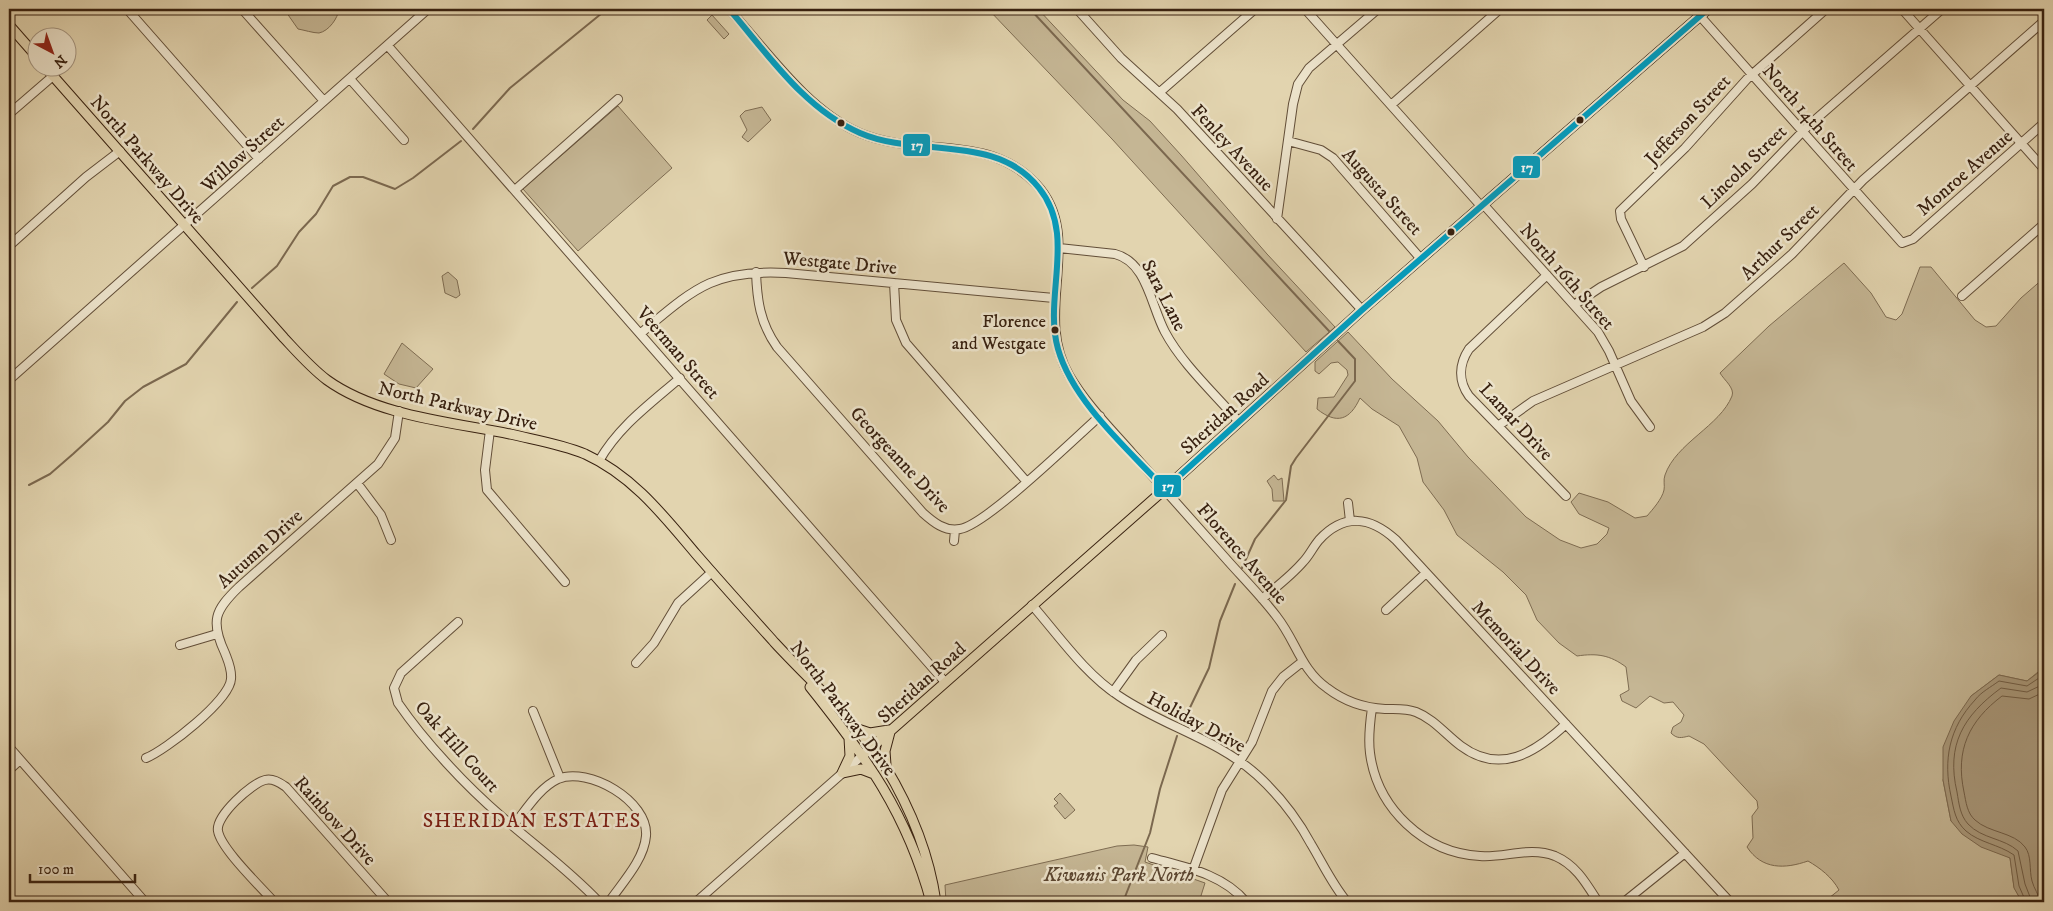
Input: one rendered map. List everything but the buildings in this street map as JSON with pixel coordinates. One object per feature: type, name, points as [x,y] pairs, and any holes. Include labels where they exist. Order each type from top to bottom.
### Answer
[{"type":"main road","name":"Sheridan Road","points":[[863,754],[1164,489],[1697,12],[1708,9]]},
{"type":"main road","points":[[9,26],[28,47]]},
{"type":"main road","name":"North Parkway Drive","points":[[55,78],[316,371],[350,394],[399,411],[563,446],[599,461],[623,476],[644,494],[776,644],[856,729],[887,770],[903,797],[923,844],[931,869],[936,902]]},
{"type":"main road","name":"North Parkway Drive","points":[[776,644],[863,754],[877,776],[910,837],[931,902]]},
{"type":"main road","points":[[856,729],[870,733],[892,729]]},
{"type":"main road","points":[[887,770],[884,751],[892,729]]},
{"type":"main road","points":[[842,773],[850,756],[851,743],[849,736]]},
{"type":"main road","points":[[842,773],[861,768],[877,776]]},
{"type":"street","points":[[127,9],[259,159]]},
{"type":"street","points":[[242,9],[324,101]]},
{"type":"street","name":"Willow Street","points":[[9,380],[428,9]]},
{"type":"street","name":"Florence Avenue","points":[[729,9],[808,97],[825,112],[845,125],[870,137],[899,144],[989,154],[1022,170],[1039,187],[1047,199],[1057,225],[1059,248],[1054,298],[1055,331],[1063,363],[1075,385],[1100,416],[1262,599],[1285,627],[1302,662],[1311,674],[1327,689],[1344,699],[1372,708],[1417,712],[1433,722],[1463,748],[1475,754],[1493,758],[1518,757],[1535,750],[1566,724]]},
{"type":"street","name":"Fenley Avenue","points":[[1077,9],[1121,58],[1160,92],[1362,310]]},
{"type":"street","points":[[1160,92],[1255,9]]},
{"type":"street","name":"North 16th Street","points":[[1305,9],[1604,340],[1631,402],[1650,427]]},
{"type":"street","points":[[1277,219],[1298,84],[1309,68],[1378,9]]},
{"type":"street","points":[[1391,105],[1500,9]]},
{"type":"street","name":"Jefferson Street","points":[[1644,267],[1619,214],[1622,208],[1685,148],[1751,74],[1826,9]]},
{"type":"street","points":[[1902,9],[2044,169]]},
{"type":"street","name":"Lincoln Street","points":[[1574,305],[1600,287],[1644,267],[1683,246],[1752,184],[1802,132],[1942,9]]},
{"type":"street","name":"North 14th Street","points":[[1697,12],[1853,190],[1898,240],[1904,244]]},
{"type":"street","name":"Arthur Street","points":[[1498,426],[1533,401],[1704,327],[1720,317],[1808,239],[1853,190],[2044,21]]},
{"type":"street","name":"Veerman Street","points":[[388,46],[945,682]]},
{"type":"street","points":[[9,114],[51,78]]},
{"type":"street","points":[[350,79],[404,140]]},
{"type":"street","points":[[515,190],[618,98]]},
{"type":"street","name":"Monroe Avenue","points":[[1904,244],[2044,123]]},
{"type":"street","name":"Augusta Street","points":[[1288,141],[1317,148],[1333,158],[1421,259]]},
{"type":"street","points":[[9,246],[86,177],[120,151]]},
{"type":"street","points":[[1962,296],[2044,224]]},
{"type":"street","name":"Sara Lane","points":[[1059,248],[1115,254],[1134,264],[1141,275],[1170,341],[1239,422]]},
{"type":"street","name":"Westgate Drive","points":[[641,333],[697,288],[727,276],[756,272],[1054,298]]},
{"type":"street","name":"Georgeanne Drive","points":[[756,272],[761,318],[777,346],[923,513],[936,523],[955,530],[963,529],[977,522],[1100,416]]},
{"type":"street","name":"Lamar Drive","points":[[1547,276],[1474,344],[1464,359],[1461,376],[1464,389],[1566,496]]},
{"type":"street","points":[[894,283],[895,314],[899,330],[906,343],[1026,481]]},
{"type":"street","points":[[599,461],[614,436],[680,378]]},
{"type":"street","name":"Autumn Drive","points":[[146,758],[163,750],[220,700],[229,689],[231,672],[217,634],[218,612],[226,599],[378,464],[390,449],[395,438],[399,411]]},
{"type":"street","points":[[490,430],[485,470],[487,490],[565,582]]},
{"type":"street","points":[[357,483],[381,515],[391,540]]},
{"type":"street","points":[[1262,599],[1302,564],[1327,533],[1350,521],[1348,503]]},
{"type":"street","name":"Memorial Drive","points":[[1350,521],[1370,522],[1382,528],[1426,573],[1730,902]]},
{"type":"street","points":[[954,541],[955,530]]},
{"type":"street","points":[[636,663],[654,643],[678,603],[712,572]]},
{"type":"street","points":[[1386,610],[1426,573]]},
{"type":"street","name":"Holiday Drive","points":[[1032,605],[1093,675],[1113,692],[1138,708],[1210,743],[1240,761],[1266,783],[1285,804],[1302,828],[1333,885],[1347,902]]},
{"type":"street","name":"Oak Hill Court","points":[[458,622],[401,673],[394,684],[395,697],[407,715],[464,780],[513,826],[565,868],[599,902]]},
{"type":"street","points":[[180,645],[217,634]]},
{"type":"street","points":[[1113,692],[1136,660],[1162,635]]},
{"type":"street","points":[[1193,870],[1222,790],[1252,742],[1272,691],[1283,677],[1302,662]]},
{"type":"street","points":[[1372,708],[1369,749],[1374,774],[1389,805],[1412,830],[1436,846],[1470,856],[1502,856],[1532,852],[1553,856],[1576,870],[1598,902]]},
{"type":"street","points":[[533,711],[560,778]]},
{"type":"street","points":[[9,747],[145,902]]},
{"type":"street","name":"Sheridan Road","points":[[696,902],[863,754]]},
{"type":"street","points":[[9,770],[20,760]]},
{"type":"street","points":[[513,826],[540,792],[560,778],[583,776],[600,782],[634,807],[644,822],[646,836],[643,850],[609,902]]},
{"type":"street","name":"Rainbow Drive","points":[[274,902],[222,842],[217,828],[224,812],[255,786],[266,780],[280,783],[290,791],[388,902]]},
{"type":"street","points":[[1624,902],[1685,853]]},
{"type":"street","points":[[1152,858],[1193,870],[1229,885],[1246,902]]},
{"type":"green space","points":[[284,9],[339,9],[332,24],[326,30],[319,33],[298,29]]},
{"type":"green space","points":[[988,9],[1038,9],[1123,100],[1150,121],[1267,254],[1335,327],[1306,352],[1112,139]]},
{"type":"green space","points":[[712,15],[729,34],[724,39],[707,20]]},
{"type":"green space","points":[[618,106],[672,168],[578,251],[523,189]]},
{"type":"green space","points":[[762,107],[771,120],[748,142],[742,137],[747,130],[740,116],[745,111]]},
{"type":"green space","points":[[1844,263],[1871,293],[1886,317],[1896,320],[1902,314],[1920,267],[1931,267],[1975,320],[1986,327],[1996,326],[2021,298],[2044,278],[2044,674],[2038,672],[2027,681],[1999,675],[1971,696],[1943,780],[1951,821],[2010,858],[2014,887],[2022,902],[1824,902],[1839,890],[1829,877],[1808,861],[1799,864],[1774,866],[1760,860],[1747,847],[1753,838],[1752,816],[1758,808],[1757,801],[1704,744],[1689,736],[1679,738],[1671,733],[1673,727],[1681,722],[1684,715],[1673,702],[1664,703],[1650,696],[1636,708],[1622,701],[1620,695],[1629,690],[1626,667],[1603,656],[1577,656],[1559,643],[1537,620],[1526,595],[1503,572],[1457,535],[1444,510],[1423,482],[1417,458],[1399,426],[1372,409],[1360,398],[1352,411],[1342,418],[1331,417],[1317,409],[1318,398],[1334,397],[1348,375],[1347,370],[1338,362],[1331,363],[1319,374],[1315,371],[1315,362],[1348,332],[1392,379],[1438,421],[1468,457],[1526,517],[1560,540],[1581,548],[1597,544],[1607,534],[1609,528],[1579,514],[1571,502],[1579,493],[1608,502],[1635,518],[1647,516],[1663,493],[1664,477],[1678,453],[1718,417],[1732,396],[1731,387],[1720,373],[1769,326]]},
{"type":"green space","points":[[448,272],[457,280],[460,295],[456,298],[445,293],[442,276]]},
{"type":"green space","points":[[402,343],[433,369],[416,388],[399,384],[384,374]]},
{"type":"green space","points":[[1274,475],[1278,480],[1282,478],[1284,501],[1273,501],[1272,489],[1267,481]]},
{"type":"green space","points":[[1060,793],[1075,810],[1065,819],[1054,806],[1058,803],[1054,799]]},
{"type":"green space","name":"Kiwanis Park North","points":[[1134,845],[1148,847],[1145,862],[1205,883],[1199,902],[963,902],[962,897],[946,902],[945,885],[1117,846]]},
{"type":"water","points":[[2039,672],[2044,674],[2044,902],[2022,902],[2014,888],[2010,858],[1981,847],[1962,834],[1951,821],[1943,780],[1943,747],[1954,721],[1971,696],[1999,675],[2027,681]]},
{"type":"waterway","points":[[473,129],[510,88],[607,9]]},
{"type":"waterway","points":[[1030,9],[1329,331]]},
{"type":"waterway","points":[[252,288],[277,266],[299,232],[316,214],[333,186],[350,177],[363,177],[395,189],[413,178],[461,141]]},
{"type":"waterway","points":[[29,485],[50,474],[108,422],[125,401],[143,387],[186,364],[237,302]]},
{"type":"waterway","points":[[1242,568],[1255,539],[1286,500],[1291,466],[1355,381],[1355,359],[1338,341]]},
{"type":"waterway","points":[[1184,720],[1209,668],[1220,621],[1235,584]]},
{"type":"waterway","points":[[1123,902],[1150,833],[1160,789],[1177,736]]},
{"type":"transit line","name":"17","points":[[729,9],[772,61],[804,95],[840,123],[860,133],[882,140],[955,149],[1001,160],[1021,171],[1039,188],[1050,206],[1056,226],[1058,246],[1054,329],[1065,369],[1089,406],[1119,442],[1165,489],[1362,310],[1708,9]]},
{"type":"place","name":"Florence and Westgate","points":[[1055,330]]},
{"type":"district","name":"SHERIDAN ESTATES","points":[[532,820]]}]
